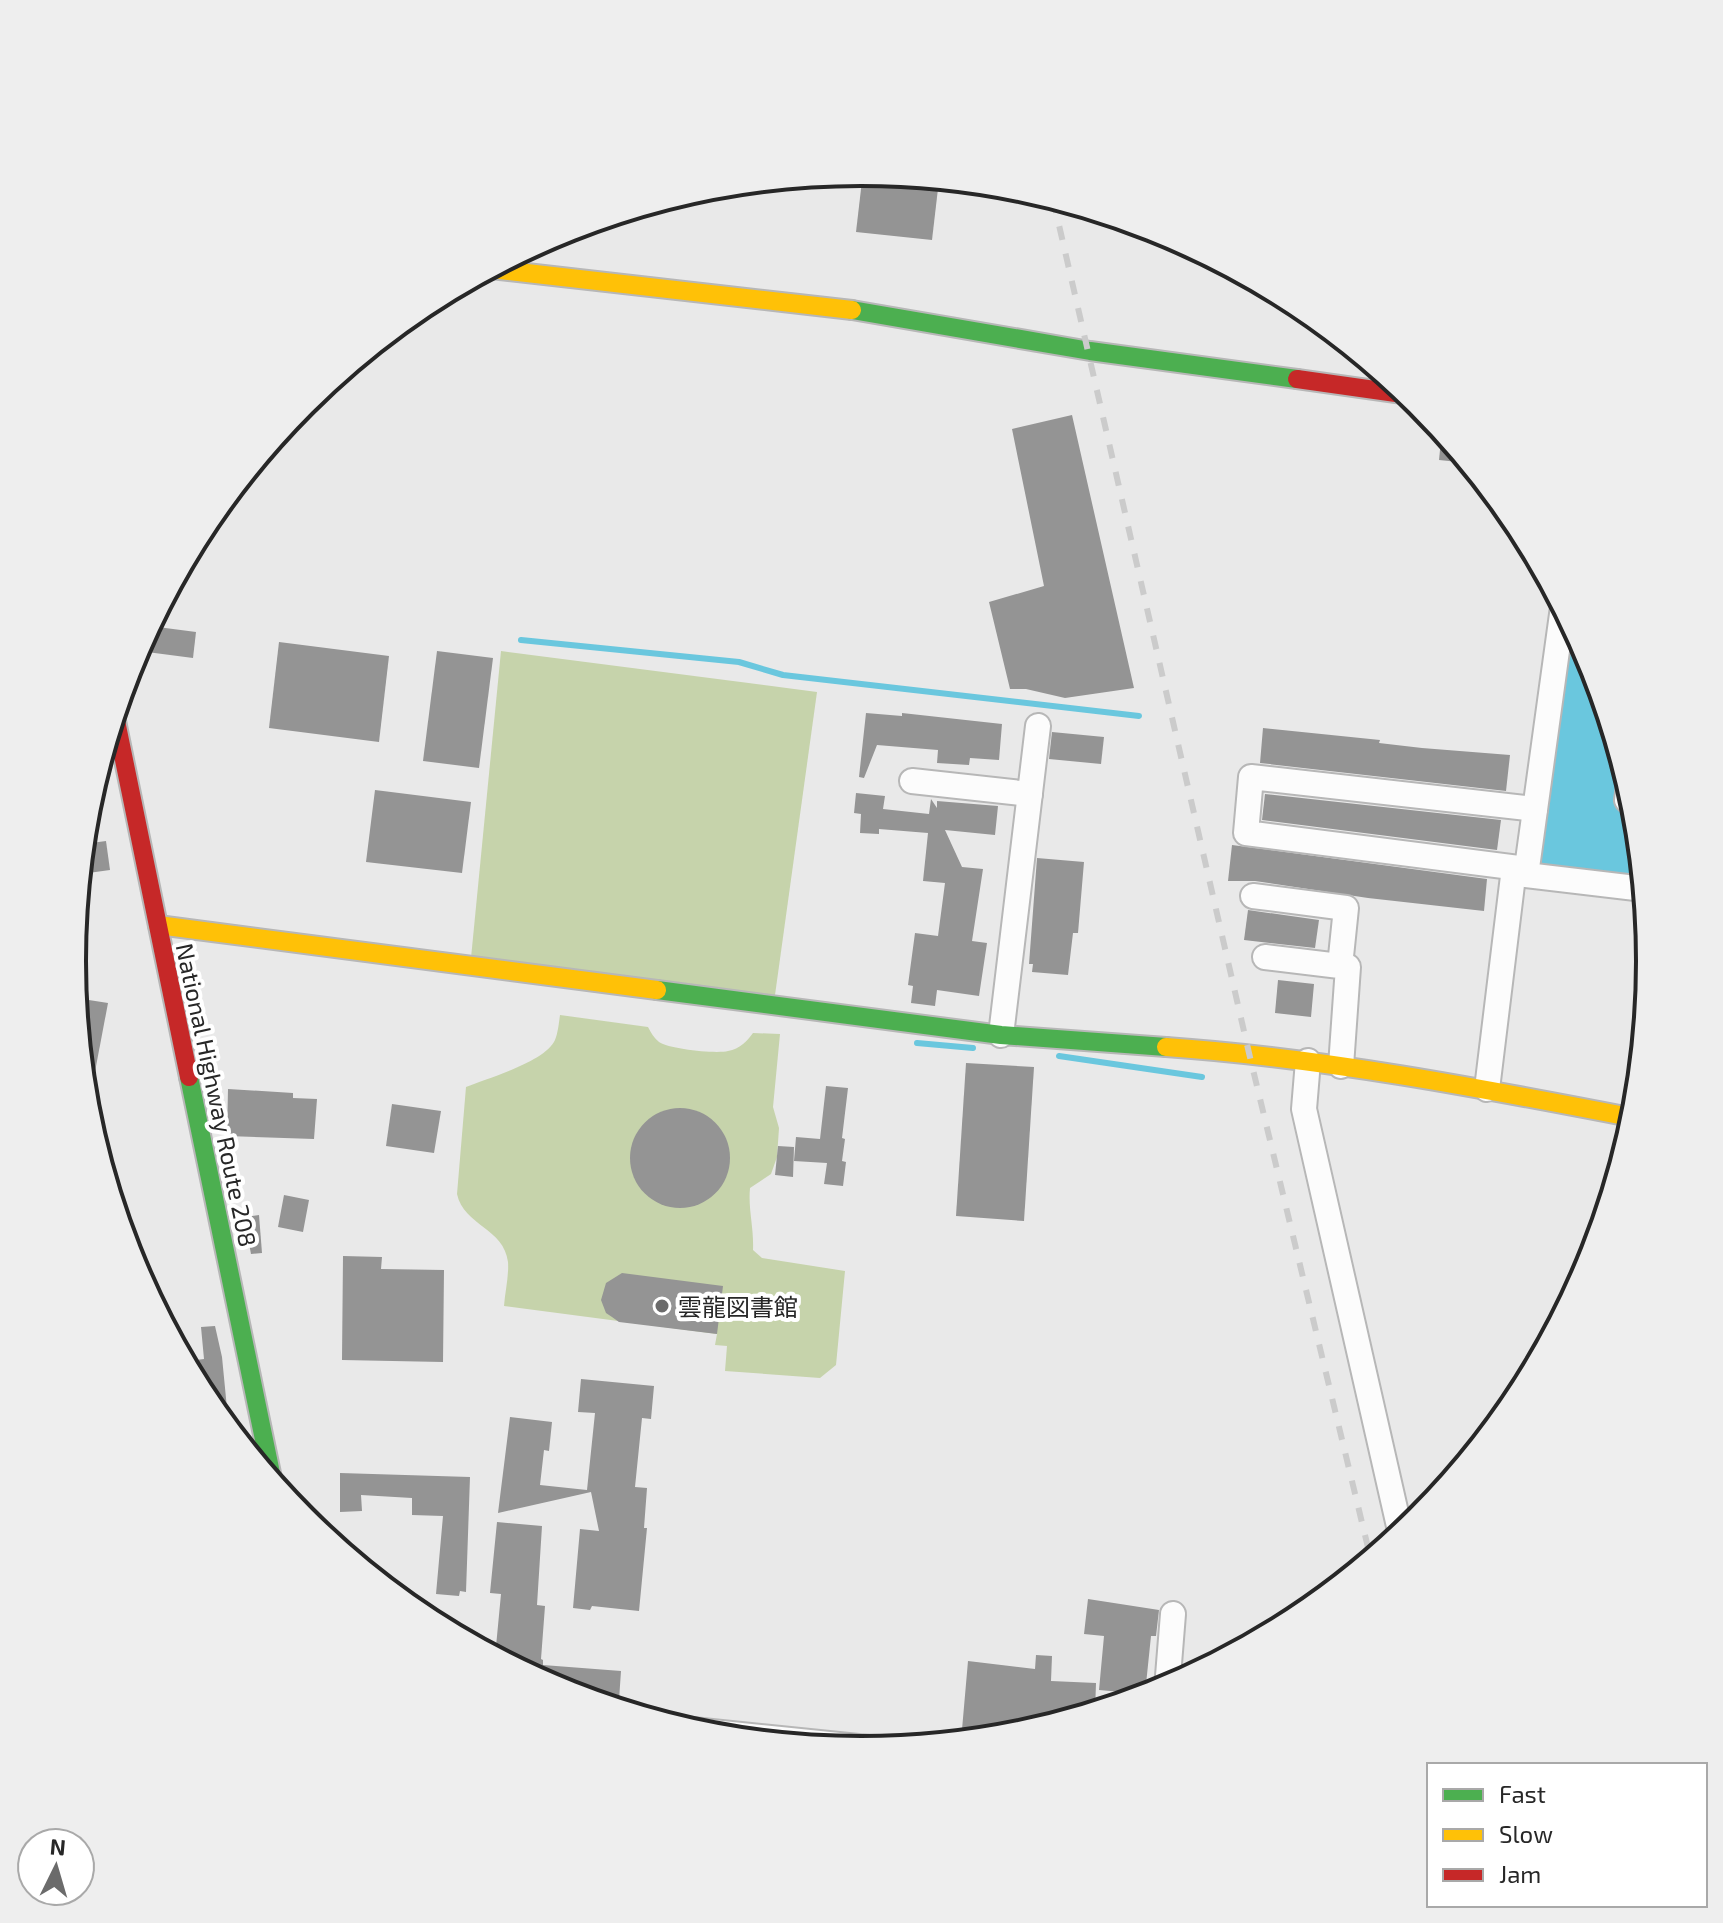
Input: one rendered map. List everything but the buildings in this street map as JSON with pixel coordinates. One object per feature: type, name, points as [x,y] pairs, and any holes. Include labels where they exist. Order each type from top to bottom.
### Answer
[{"type":"main road","points":[[510,271],[842,308],[1090,351],[1388,392]]},
{"type":"main road","name":"National Highway Route 208","points":[[119,737],[269,1462]]},
{"type":"main road","points":[[158,925],[1001,1035],[1249,1053],[1487,1089],[1621,1115]]},
{"type":"street","points":[[1487,1089],[1520,869],[1535,809],[1560,626]]},
{"type":"street","points":[[1001,1035],[1038,726]]},
{"type":"street","points":[[1535,809],[1251,777],[1246,833],[1520,869],[1526,875],[1633,888]]},
{"type":"street","points":[[912,781],[1030,794]]},
{"type":"street","points":[[1253,896],[1346,908],[1340,966]]},
{"type":"street","points":[[1265,957],[1348,967],[1341,1066]]},
{"type":"street","points":[[1308,1061],[1304,1109],[1398,1521]]},
{"type":"street","points":[[1168,1673],[1173,1614]]},
{"type":"green space","points":[[501,651],[817,692],[775,995],[471,958]]},
{"type":"green space","points":[[560,1015],[648,1027],[664,1045],[704,1051],[732,1050],[753,1033],[780,1034],[773,1107],[779,1128],[777,1157],[771,1174],[750,1188],[753,1250],[762,1258],[845,1271],[836,1365],[820,1378],[725,1371],[727,1346],[715,1345],[717,1334],[504,1306],[508,1267],[505,1251],[492,1234],[467,1213],[457,1194],[466,1087],[540,1055],[555,1040]]},
{"type":"water","points":[[1570,648],[1596,712],[1611,761],[1632,880],[1540,868]]},
{"type":"waterway","points":[[521,640],[739,662],[783,675],[1139,716]]},
{"type":"waterway","points":[[917,1043],[973,1048]]},
{"type":"waterway","points":[[1059,1056],[1202,1077]]},
{"type":"railway","points":[[1056,211],[1249,1053],[1368,1549]]},
{"type":"traffic: fast","points":[[852,310],[1090,351],[1297,379]]},
{"type":"traffic: fast","points":[[657,990],[1001,1035],[1166,1047]]},
{"type":"traffic: fast","points":[[189,1077],[269,1461]]},
{"type":"traffic: slow","points":[[509,271],[852,310]]},
{"type":"traffic: slow","points":[[158,925],[657,990]]},
{"type":"traffic: slow","points":[[1166,1047],[1343,1066],[1621,1115]]},
{"type":"traffic: jam","points":[[1297,379],[1388,392]]},
{"type":"traffic: jam","points":[[119,737],[189,1077]]},
{"type":"place","name":"雲龍図書館","points":[[662,1306]]}]
